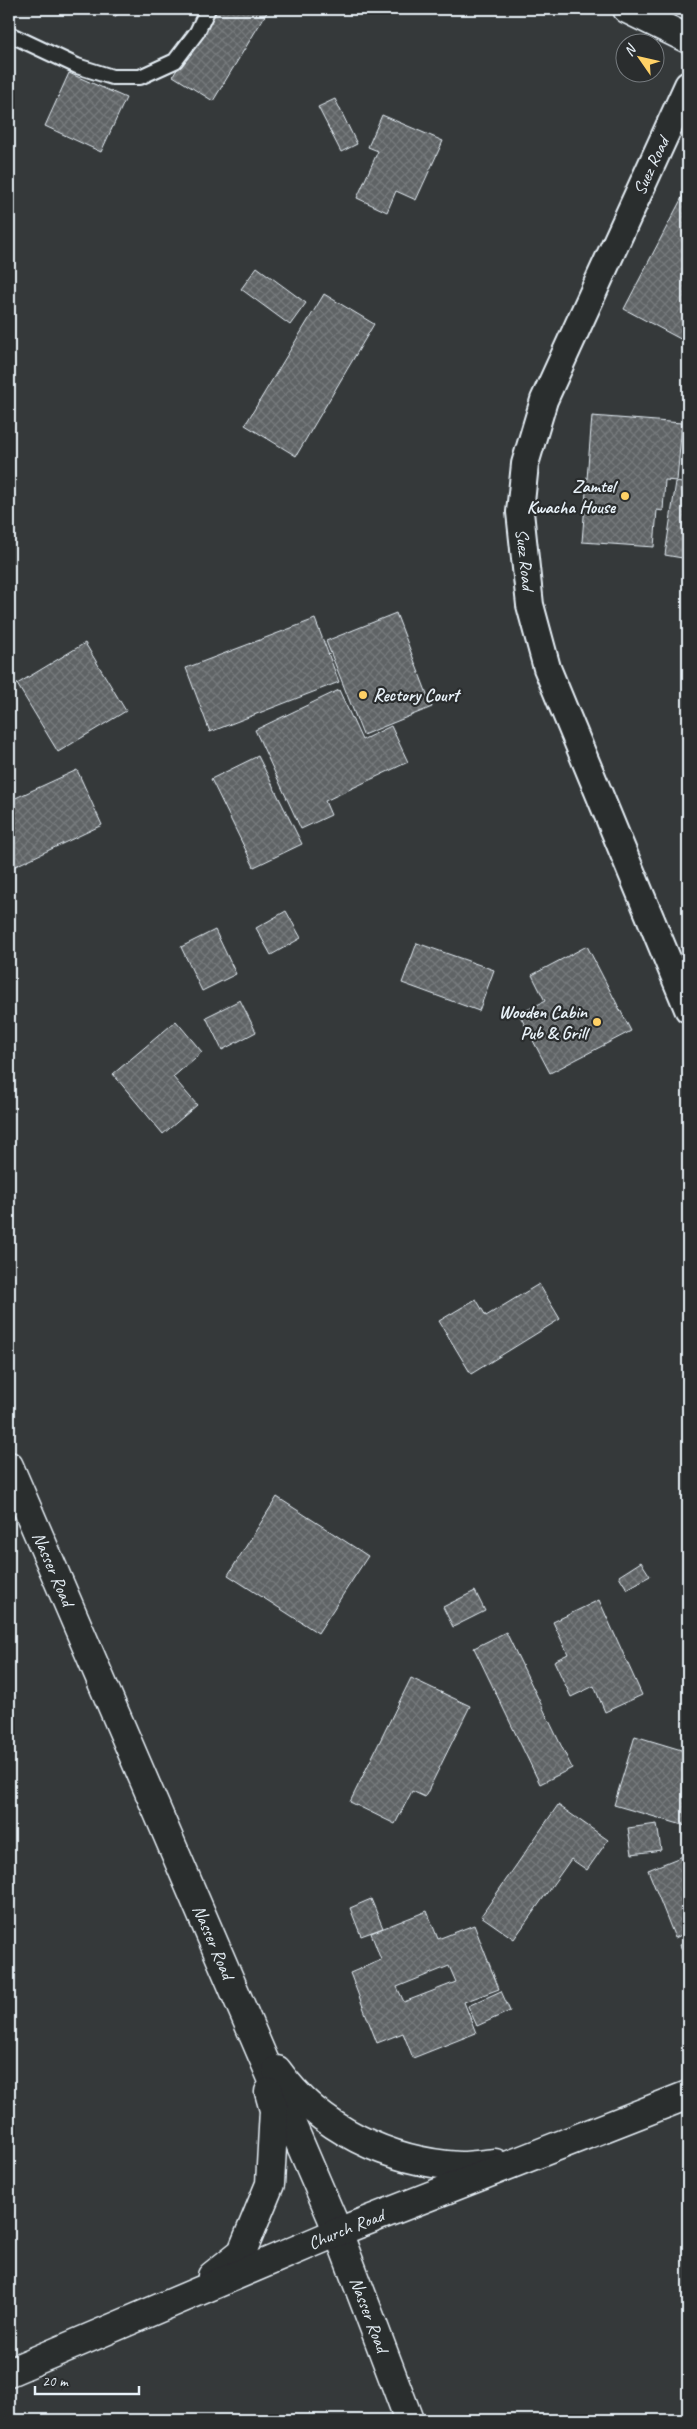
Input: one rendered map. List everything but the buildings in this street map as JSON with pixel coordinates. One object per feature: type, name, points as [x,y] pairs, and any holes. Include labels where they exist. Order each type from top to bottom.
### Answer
[{"type":"main road","points":[[627,9],[688,38]]},
{"type":"main road","name":"Nasser Road","points":[[9,1466],[338,2232],[409,2420]]},
{"type":"main road","points":[[255,2038],[291,2090],[340,2131],[399,2157],[462,2166],[525,2160]]},
{"type":"main road","points":[[188,2296],[242,2252],[270,2184],[274,2110],[255,2038]]},
{"type":"main road","name":"Church Road","points":[[9,2372],[338,2232],[688,2095]]},
{"type":"street","name":"Suez Road","points":[[686,997],[547,668],[530,605],[520,512],[525,464],[544,400],[688,85]]},
{"type":"lane","points":[[9,34],[77,66],[112,78],[140,77],[175,62],[197,32],[208,9]]},
{"type":"place","name":"Zamtel Kwacha House","points":[[625,496]]},
{"type":"place","name":"Rectory Court","points":[[363,695]]},
{"type":"place","name":"Wooden Cabin Pub & Grill","points":[[597,1022]]}]
